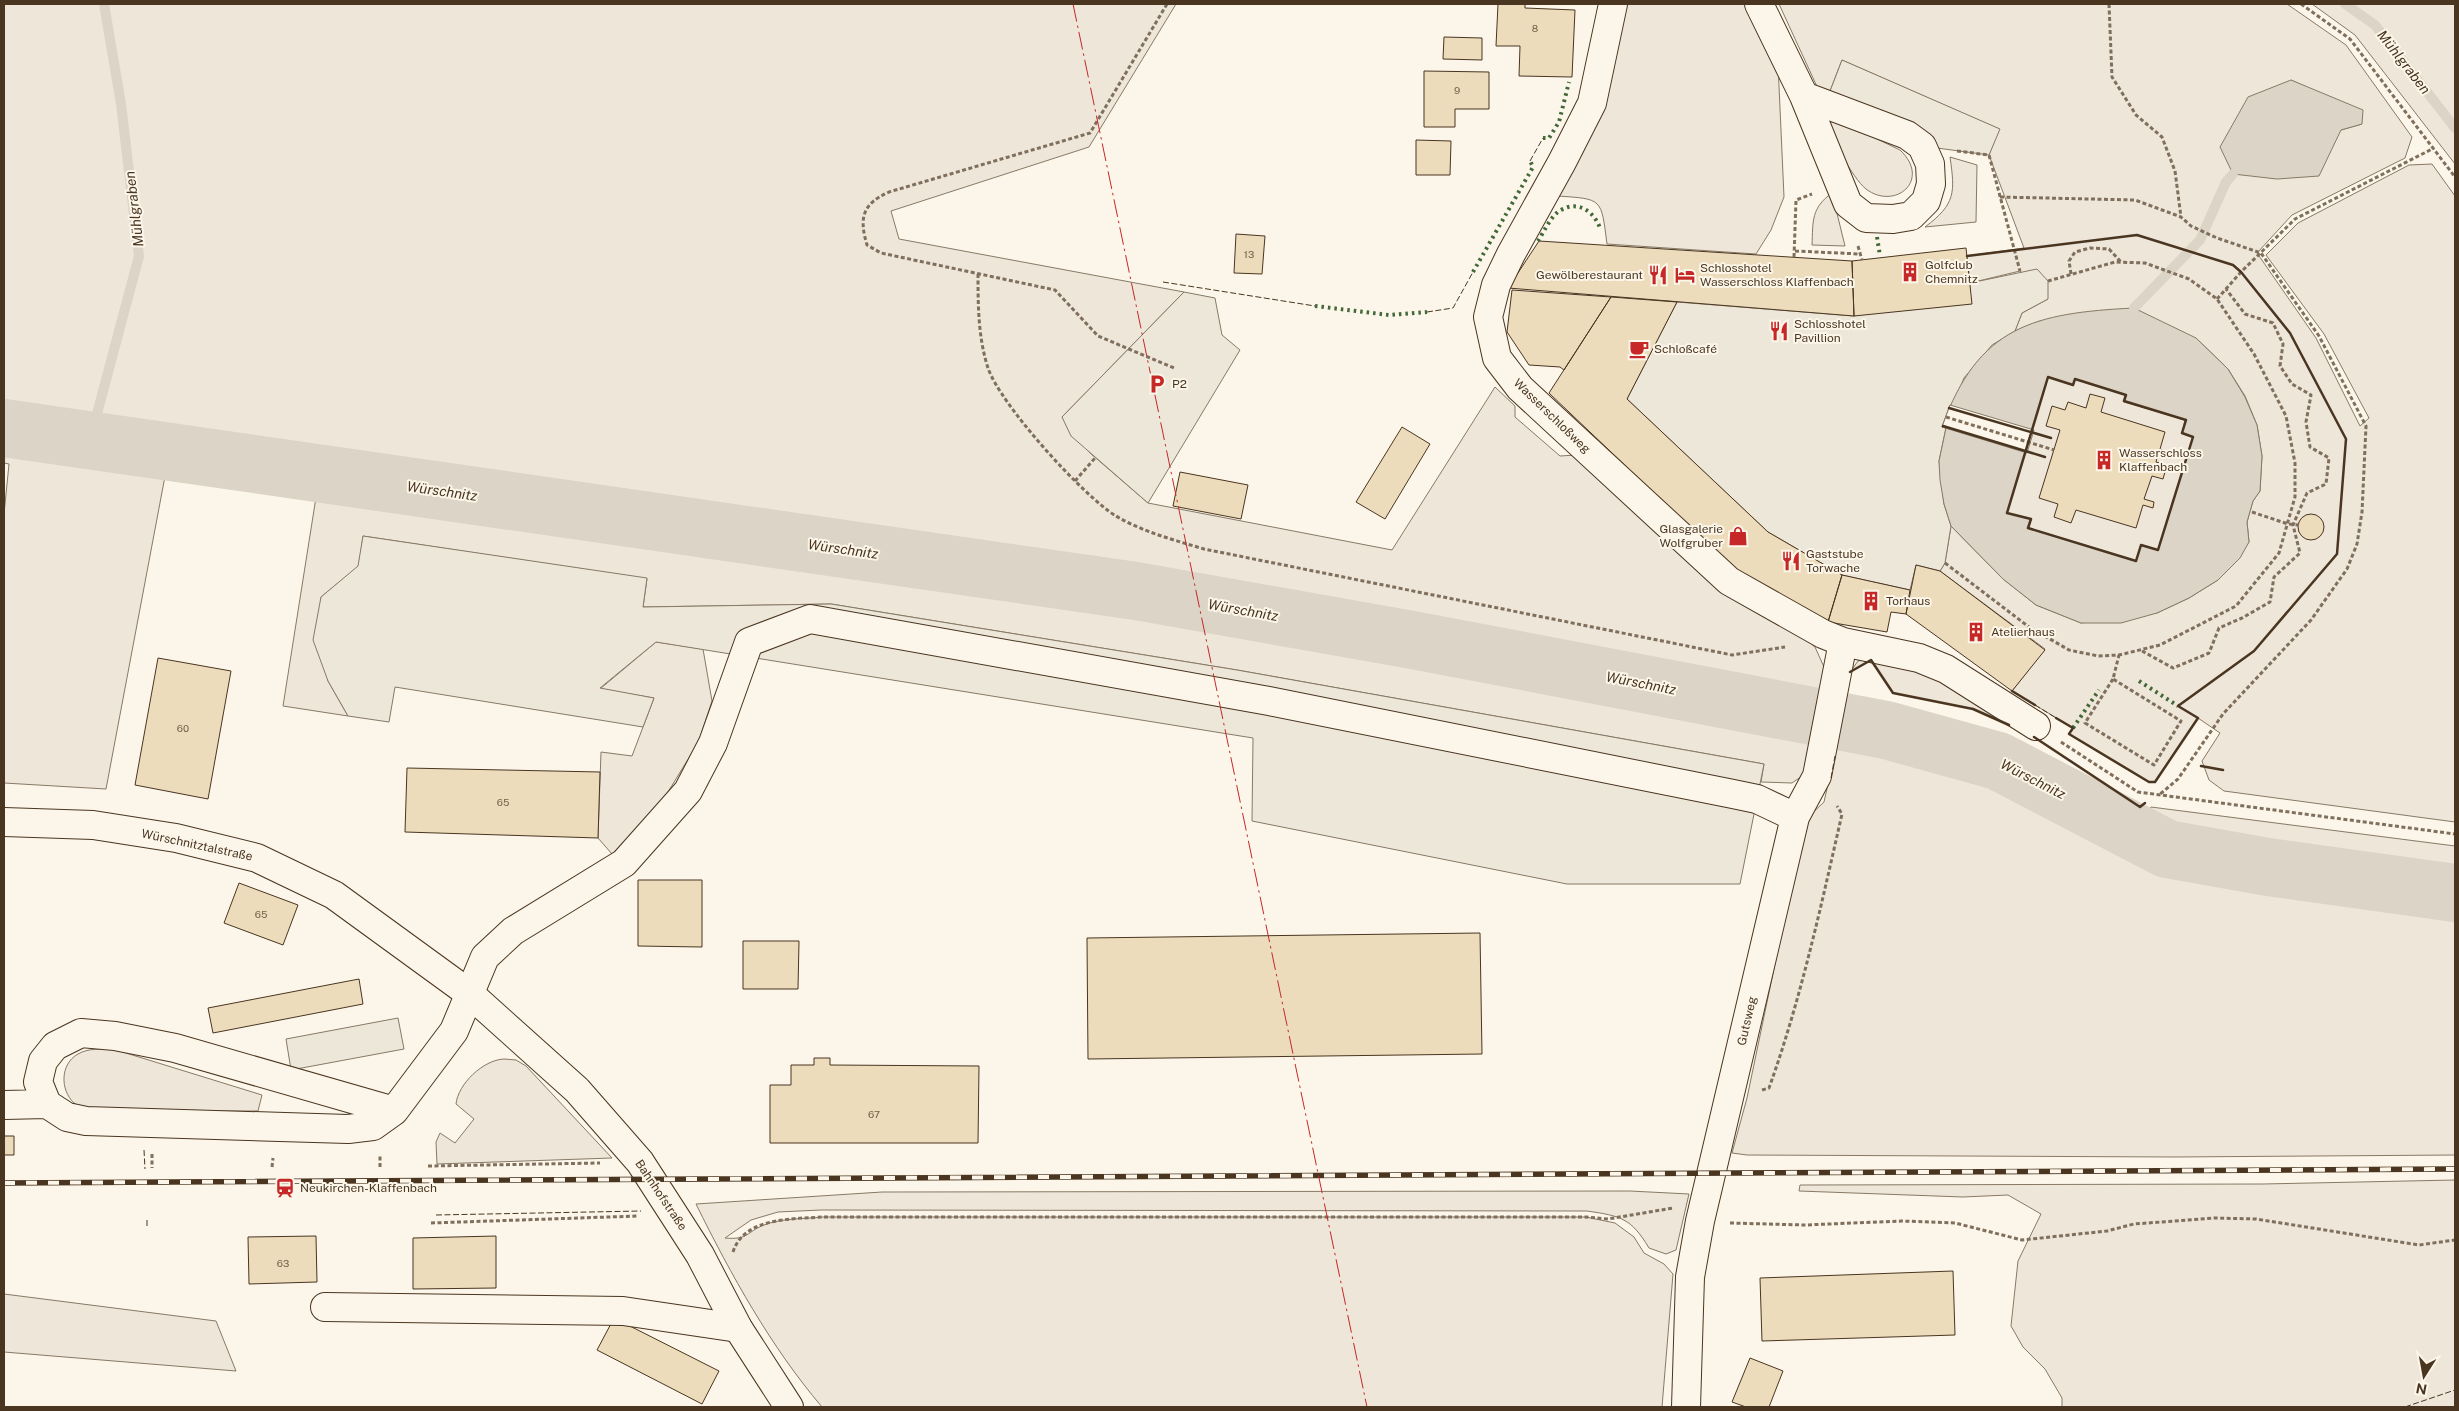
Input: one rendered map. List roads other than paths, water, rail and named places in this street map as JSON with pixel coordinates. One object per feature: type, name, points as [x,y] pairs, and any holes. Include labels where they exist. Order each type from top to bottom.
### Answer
[{"type":"street","name":"Wasserschloßweg","points":[[1613,4],[1592,103],[1496,285],[1488,317],[1497,358],[1520,388],[1729,581],[1833,638],[1919,658],[1946,668],[2036,726]]},
{"type":"street","points":[[1759,4],[1804,96],[1848,204],[1866,218],[1893,219],[1911,216],[1926,201],[1931,184],[1930,164],[1922,146],[1907,135],[1804,96]]},
{"type":"street","points":[[4,1105],[47,1104],[67,1117],[86,1121],[348,1129],[373,1126],[394,1111],[454,1031],[485,957],[513,932],[624,863],[688,791],[713,743],[749,642],[810,619],[1269,701],[1724,792],[1757,799],[1795,817]]},
{"type":"street","name":"Gutsweg","points":[[1686,1407],[1690,1277],[1702,1214],[1795,817],[1817,776],[1837,670],[1833,638]]},
{"type":"street","name":"Würschnitztalstraße","points":[[4,822],[93,825],[176,838],[257,858],[334,895],[470,994]]},
{"type":"street","name":"Bahnhofstraße","points":[[470,994],[577,1090],[640,1162],[676,1216],[738,1328],[789,1407]]},
{"type":"street","points":[[47,1104],[38,1082],[43,1061],[55,1046],[81,1033],[115,1036],[175,1048],[394,1111]]},
{"type":"street","points":[[325,1307],[622,1311],[738,1328]]},
{"type":"waterway","name":"Mühlgraben","points":[[90,440],[139,256],[121,104],[104,4]]},
{"type":"waterway","name":"Mühlgraben","points":[[2345,4],[2375,25],[2455,128]]},
{"type":"waterway","points":[[2134,308],[2200,240],[2226,182],[2233,174]]},
{"type":"waterway","name":"Würschnitz","points":[[4,428],[1136,591],[1407,639],[1886,730],[1998,761],[2167,849],[2268,867],[2455,893]]},
{"type":"railway","points":[[4,1183],[2455,1169]]},
{"type":"place","name":"Golfclub Chemnitz","points":[[1910,272]]},
{"type":"place","name":"Gewölberestaurant","points":[[1658,275]]},
{"type":"place","name":"Schlosshotel Wasserschloss Klaffenbach","points":[[1685,275]]},
{"type":"place","name":"Schlosshotel Pavillion","points":[[1779,331]]},
{"type":"place","name":"Schloßcafé","points":[[1639,349]]},
{"type":"place","name":"P2","points":[[1157,384]]},
{"type":"place","name":"Wasserschloss Klaffenbach","points":[[2104,460]]},
{"type":"place","name":"Glasgalerie Wolfgruber","points":[[1738,536]]},
{"type":"place","name":"Gaststube Torwache","points":[[1791,561]]},
{"type":"place","name":"Torhaus","points":[[1871,601]]},
{"type":"place","name":"Atelierhaus","points":[[1976,632]]},
{"type":"place","name":"Neukirchen-Klaffenbach","points":[[285,1188]]}]
